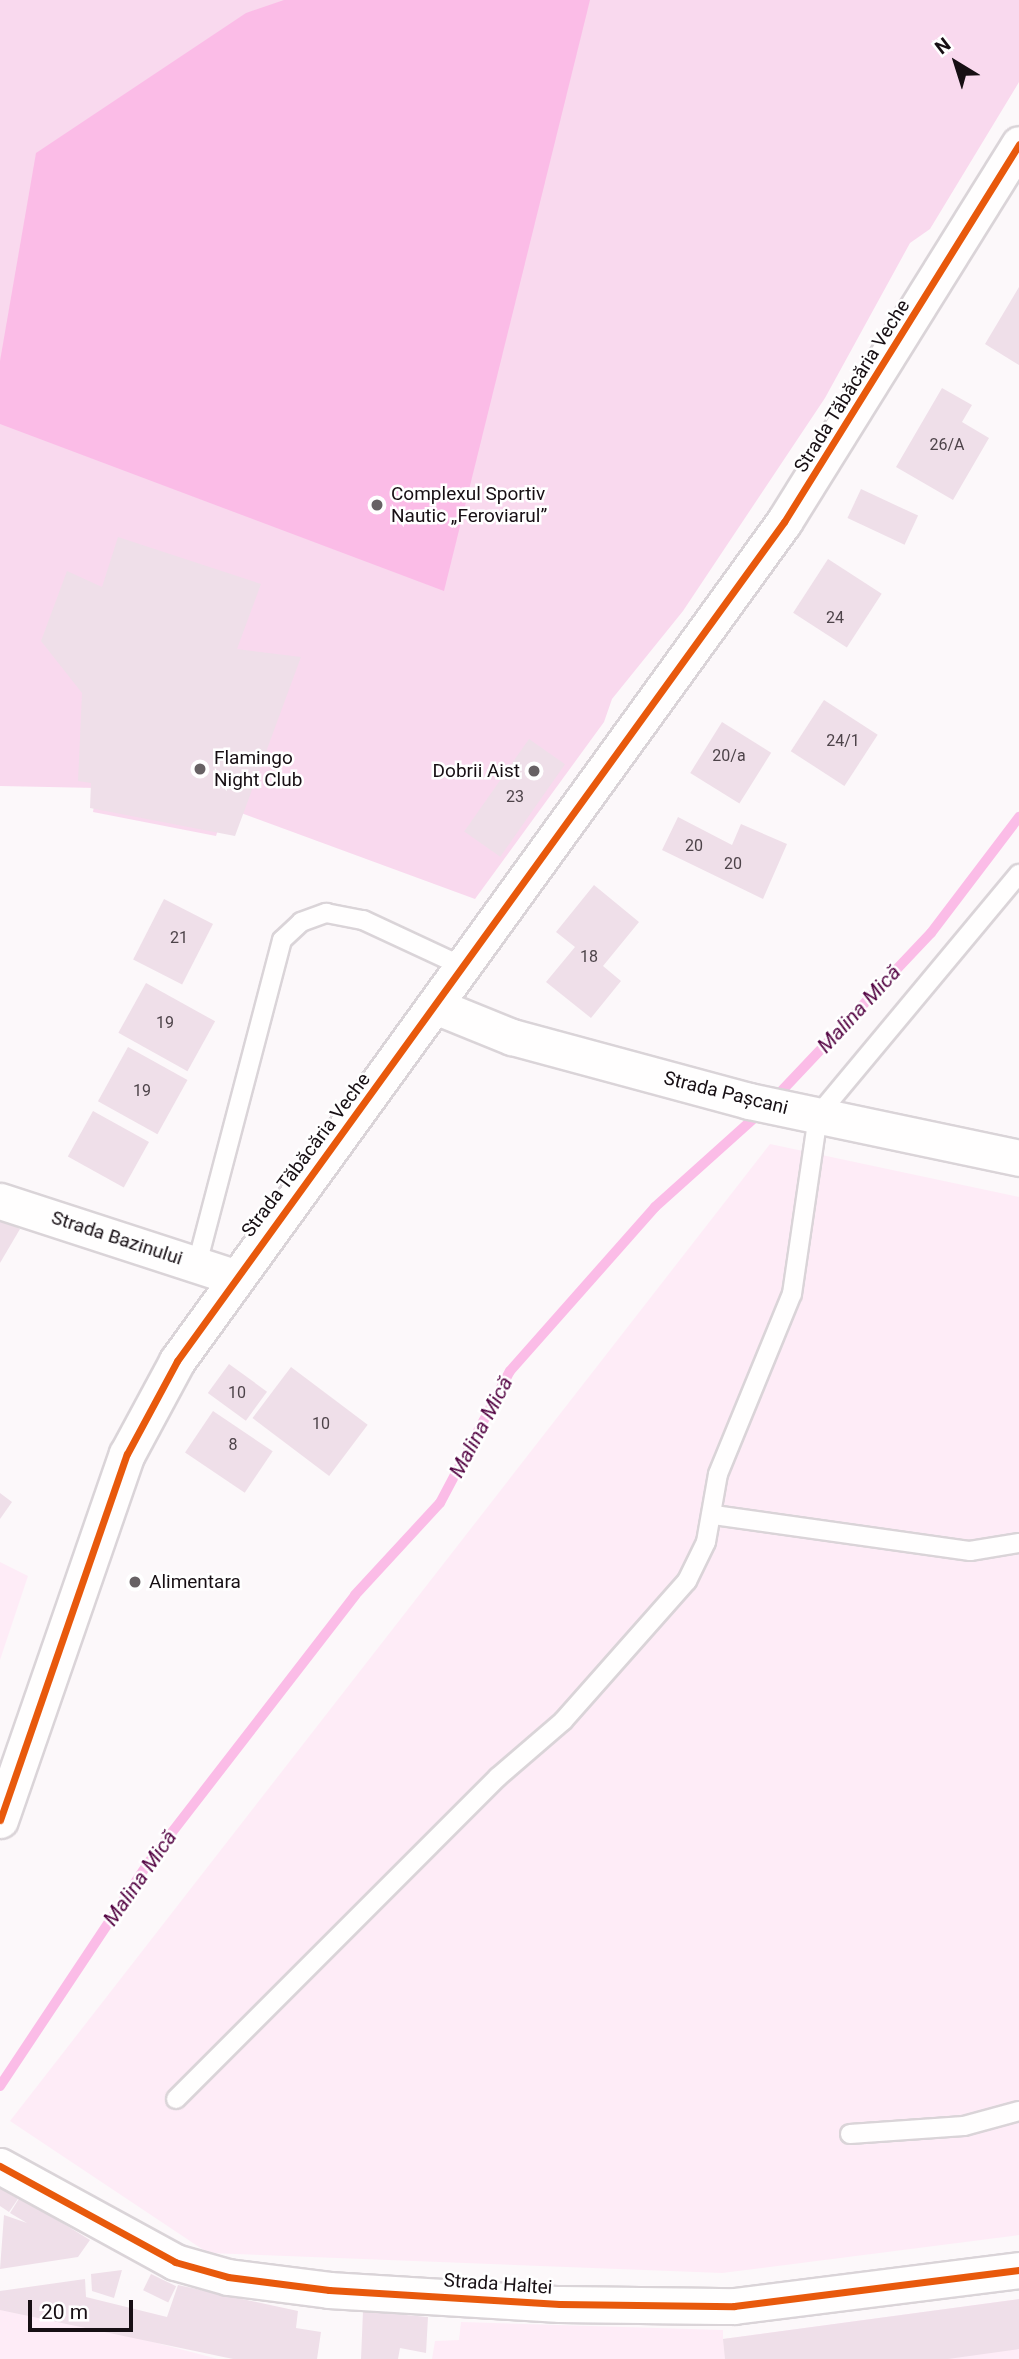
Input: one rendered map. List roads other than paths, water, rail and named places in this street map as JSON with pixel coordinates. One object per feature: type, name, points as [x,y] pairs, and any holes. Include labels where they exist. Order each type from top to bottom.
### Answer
[{"type":"street","name":"Strada Tăbăcăria Veche","points":[[0,1820],[127,1454],[177,1361],[234,1277],[438,1007],[785,522],[1019,144]]},
{"type":"street","name":"Strada Pașcani","points":[[438,1007],[512,1037],[749,1101],[1019,1158]]},
{"type":"street","name":"Strada Bazinului","points":[[0,1201],[234,1277]]},
{"type":"street","name":"Strada Haltei","points":[[0,2166],[174,2262],[228,2277],[329,2290],[560,2304],[734,2306],[1019,2270]]},
{"type":"lane","points":[[176,2099],[587,1695],[687,1581],[714,1515],[719,1474],[792,1294],[818,1115],[1019,874]]},
{"type":"lane","points":[[197,1264],[282,940],[301,922],[326,913],[363,920],[466,968]]},
{"type":"lane","points":[[714,1515],[970,1551],[1019,1543]]},
{"type":"lane","points":[[850,2134],[964,2126],[1019,2111]]},
{"type":"waterway","name":"Malina Mică","points":[[773,1100],[931,933],[1019,817]]},
{"type":"waterway","name":"Malina Mică","points":[[0,2086],[149,1862],[355,1595],[440,1503],[510,1371],[655,1207],[762,1111]]},
{"type":"place","name":"Complexul Sportiv Nautic „Feroviarul”","points":[[377,505]]},
{"type":"place","name":"Flamingo Night Club","points":[[200,769]]},
{"type":"place","name":"Dobrii Aist","points":[[534,771]]},
{"type":"place","name":"Alimentara","points":[[135,1582]]}]
